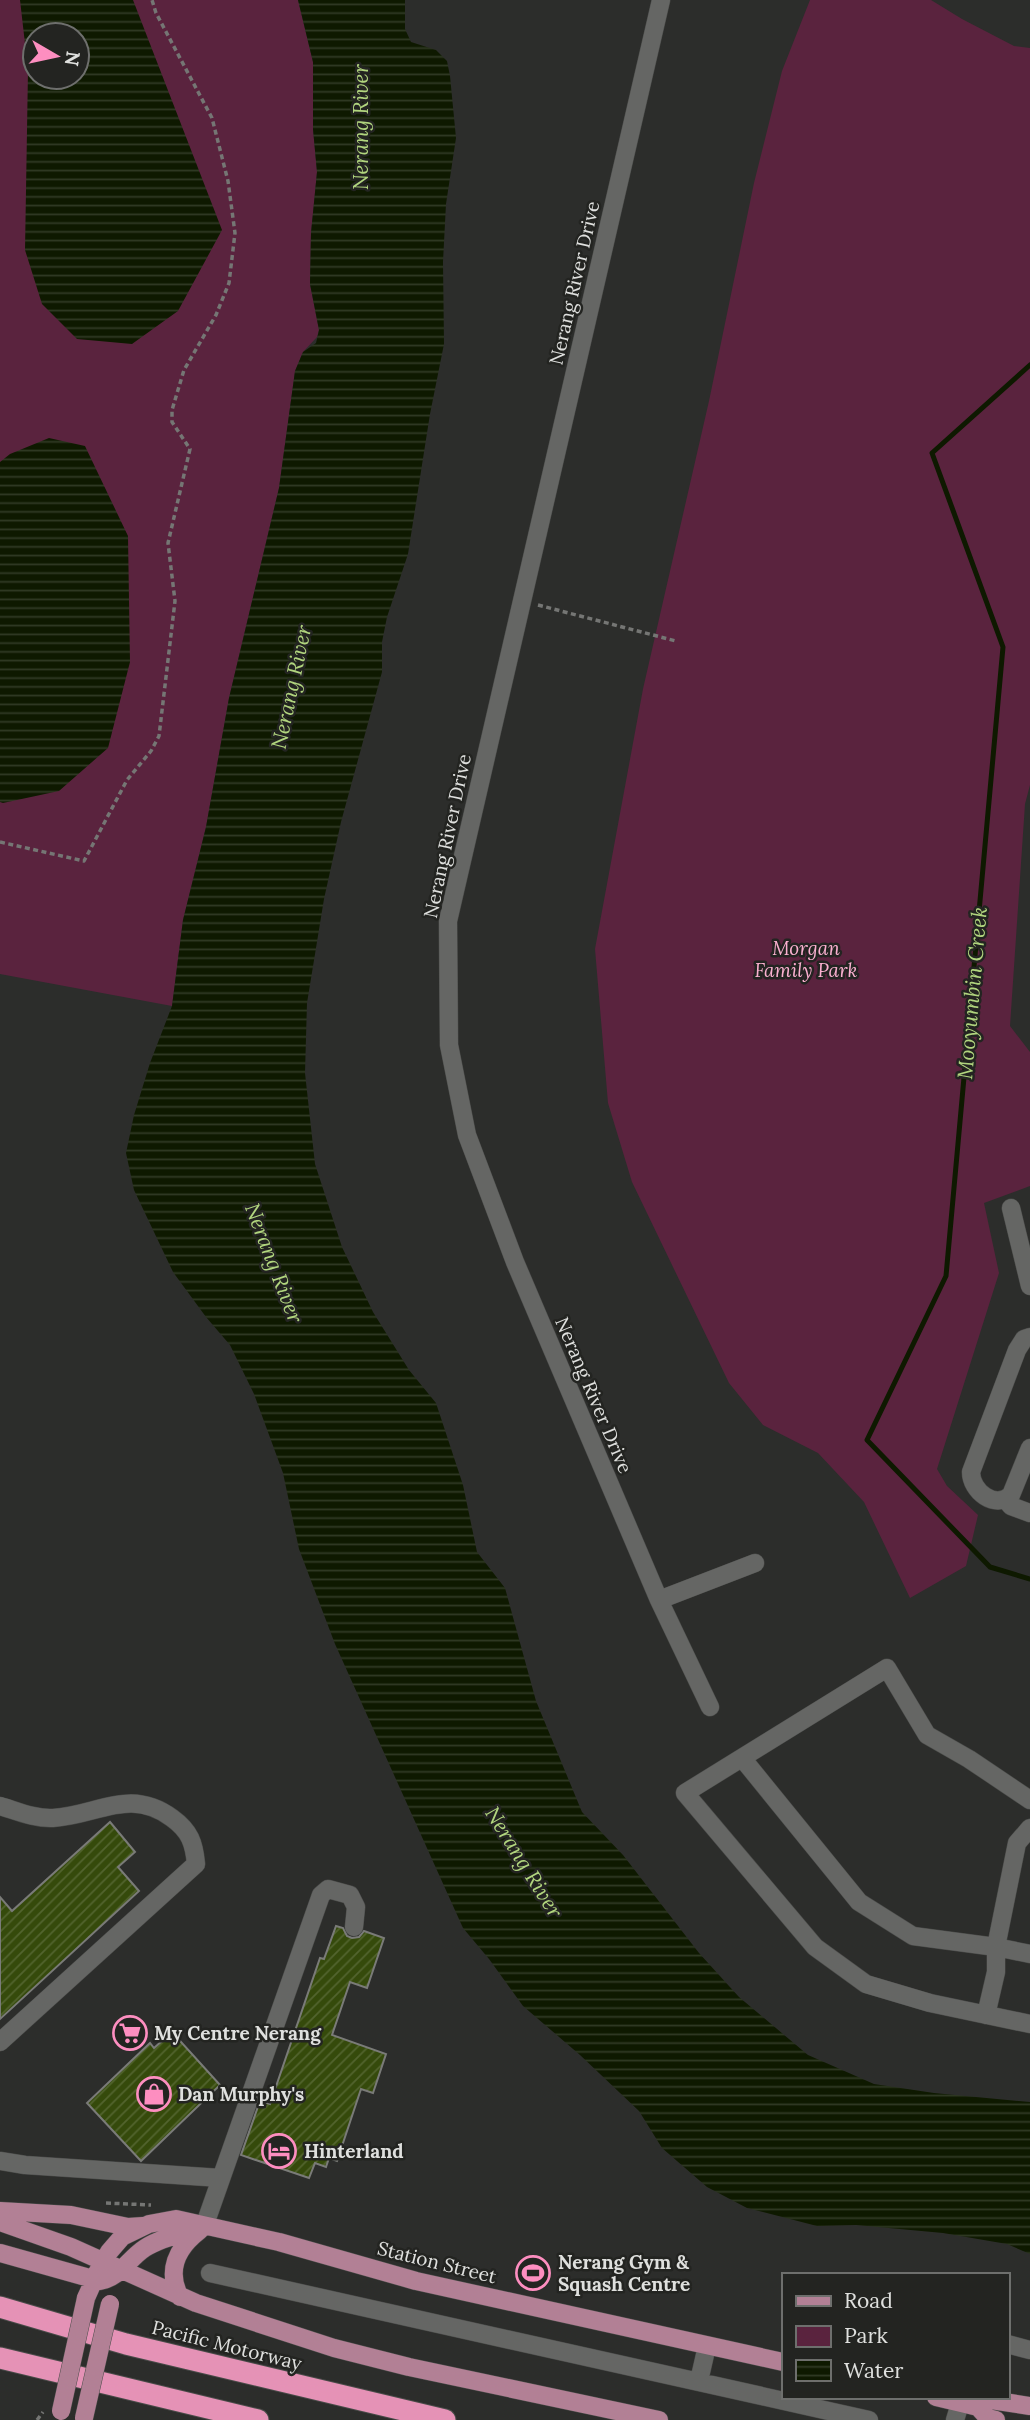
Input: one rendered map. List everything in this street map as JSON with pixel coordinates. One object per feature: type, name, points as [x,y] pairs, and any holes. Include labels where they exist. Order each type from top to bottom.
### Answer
[{"type":"highway","name":"Pacific Motorway","points":[[0,2307],[126,2344],[445,2420]]},
{"type":"highway","points":[[0,2358],[258,2420]]},
{"type":"highway","points":[[166,2398],[175,2420]]},
{"type":"main road","points":[[0,2211],[71,2215],[128,2227],[143,2226]]},
{"type":"main road","name":"Station Street","points":[[106,2257],[126,2234],[143,2226],[176,2219],[279,2242],[416,2281],[782,2362]]},
{"type":"main road","points":[[0,2222],[106,2257],[122,2271],[180,2297],[334,2348],[422,2370],[659,2420]]},
{"type":"main road","points":[[0,2253],[93,2280],[107,2280],[122,2271],[147,2247],[204,2227]]},
{"type":"main road","points":[[180,2297],[173,2280],[175,2262],[190,2238],[204,2227]]},
{"type":"main road","points":[[60,2416],[86,2298],[106,2257]]},
{"type":"main road","points":[[83,2419],[110,2304],[122,2271]]},
{"type":"main road","points":[[941,2399],[996,2420]]},
{"type":"main road","points":[[966,2410],[991,2400],[1030,2406]]},
{"type":"street","name":"Nerang River Drive","points":[[661,0],[448,921],[449,1045],[467,1135],[515,1262],[659,1600],[710,1707]]},
{"type":"street","points":[[1011,1208],[1030,1286]]},
{"type":"street","points":[[1030,1337],[1024,1339],[1017,1350],[971,1472],[973,1486],[979,1493],[1000,1501],[1006,1500],[1015,1488],[1030,1448]]},
{"type":"street","points":[[1006,1500],[1011,1506],[1030,1513]]},
{"type":"street","points":[[659,1600],[755,1563]]},
{"type":"street","points":[[1030,1800],[970,1759],[928,1735],[887,1668],[685,1793],[815,1947],[866,1984],[930,2003],[1030,2024]]},
{"type":"street","points":[[742,1758],[859,1902],[913,1936],[1030,1954]]},
{"type":"street","points":[[0,1806],[27,1815],[52,1818],[135,1802],[157,1806],[178,1822],[194,1842],[196,1864],[0,2042]]},
{"type":"street","points":[[986,2015],[996,1972],[996,1947],[1017,1843],[1030,1828]]},
{"type":"street","points":[[204,2227],[321,1895],[328,1889],[349,1895],[356,1907],[354,1927]]},
{"type":"street","points":[[0,2161],[221,2178]]},
{"type":"street","points":[[210,2273],[869,2420]]},
{"type":"street","points":[[1009,2345],[1030,2350]]},
{"type":"street","points":[[699,2381],[707,2346]]},
{"type":"path","points":[[0,842],[85,861],[127,780],[151,751],[159,736],[175,601],[168,543],[190,449],[172,422],[172,410],[184,370],[216,315],[229,283],[235,233],[228,180],[212,118],[156,13],[152,0]]},
{"type":"path","points":[[522,601],[676,641]]},
{"type":"green space","points":[[0,0],[298,0],[313,62],[313,129],[317,172],[311,233],[310,284],[319,330],[317,337],[303,352],[295,371],[279,488],[229,698],[206,827],[183,920],[172,1006],[0,974]]},
{"type":"green space","name":"Morgan Family Park","points":[[810,0],[931,0],[1014,46],[1030,48],[1030,785],[1025,804],[1010,1026],[1030,1052],[1030,1186],[984,1203],[999,1273],[937,1469],[947,1486],[978,1515],[966,1566],[910,1598],[864,1502],[818,1453],[763,1425],[729,1383],[632,1182],[608,1103],[595,949],[643,689],[709,401],[754,183],[782,71]]},
{"type":"water","points":[[20,0],[133,0],[222,230],[178,311],[132,344],[77,339],[42,304],[25,250],[28,91],[91,91],[91,21],[22,21]]},
{"type":"water","name":"Nerang River","points":[[298,0],[405,0],[405,29],[411,42],[436,50],[447,61],[456,138],[446,204],[443,262],[444,344],[408,554],[387,617],[382,642],[382,672],[341,822],[324,899],[307,1003],[305,1073],[315,1164],[342,1247],[373,1312],[409,1370],[436,1403],[463,1485],[477,1552],[505,1588],[536,1701],[582,1812],[623,1855],[699,1953],[739,1997],[808,2055],[874,2084],[1030,2102],[1030,2254],[1007,2244],[943,2233],[856,2225],[817,2226],[747,2208],[707,2187],[662,2148],[639,2111],[523,2006],[463,1928],[335,1644],[299,1549],[283,1473],[254,1394],[230,1345],[173,1272],[134,1190],[126,1153],[134,1115],[172,1006],[183,920],[206,827],[229,698],[279,488],[295,371],[303,352],[316,343],[319,330],[310,284],[311,233],[317,172],[313,129],[313,62]]},
{"type":"water","points":[[49,438],[85,446],[128,536],[130,662],[108,748],[59,791],[3,803],[0,802],[0,462],[10,454]]},
{"type":"building","points":[[110,1822],[135,1852],[118,1867],[139,1891],[0,2019],[0,1897],[12,1911]]},
{"type":"building","points":[[336,1926],[343,1928],[347,1936],[352,1938],[359,1937],[364,1931],[384,1938],[367,1988],[350,1982],[332,2035],[386,2054],[373,2093],[361,2089],[337,2161],[329,2158],[326,2167],[315,2163],[309,2178],[241,2155],[260,2101],[270,2104],[320,1958],[324,1959]]},
{"type":"building","name":"Dan Murphy's","points":[[172,2032],[220,2085],[141,2161],[87,2103],[150,2043],[154,2048]]},
{"type":"waterway","name":"Mooyumbin Creek","points":[[1030,365],[932,453],[1003,647],[946,1276],[867,1440],[990,1567],[1030,1579]]},
{"type":"place","name":"My Centre Nerang","points":[[130,2033]]},
{"type":"place","name":"Dan Murphy's","points":[[154,2094]]},
{"type":"place","name":"Hinterland","points":[[279,2151]]},
{"type":"place","name":"Nerang Gym & Squash Centre","points":[[533,2273]]}]
